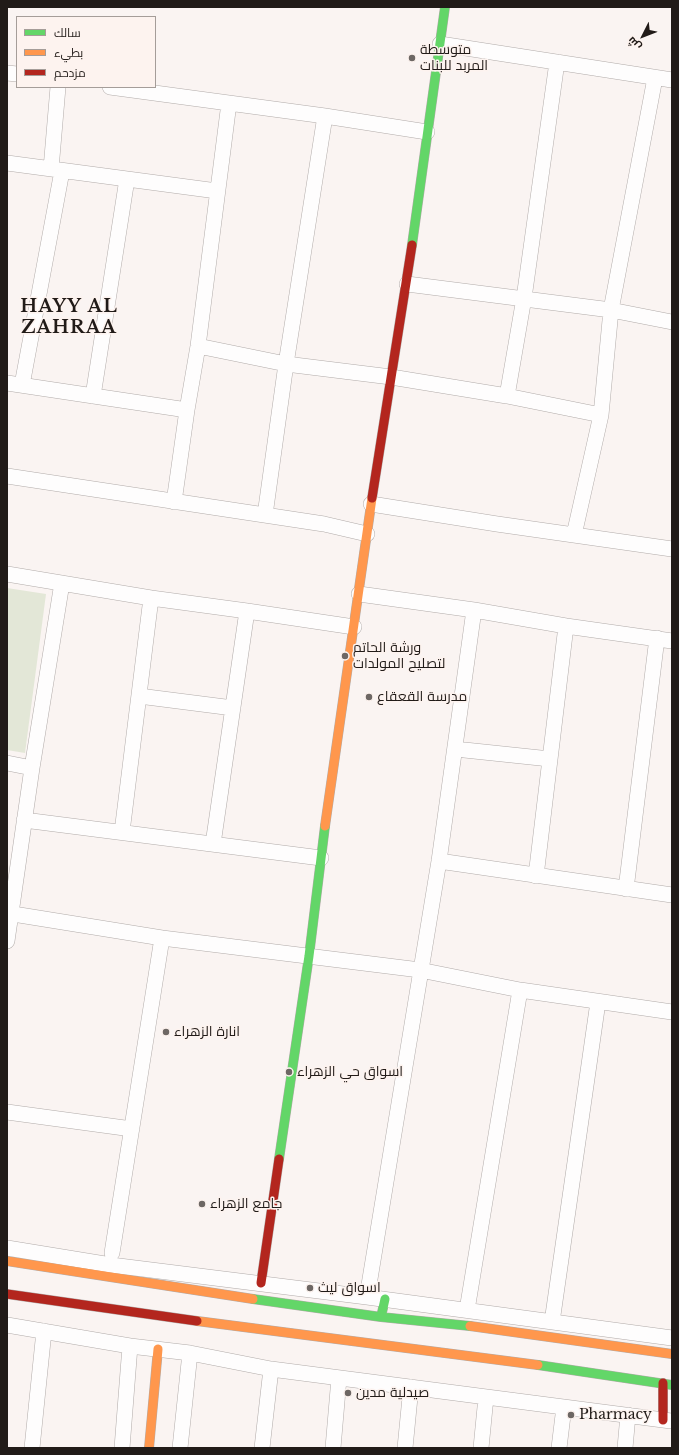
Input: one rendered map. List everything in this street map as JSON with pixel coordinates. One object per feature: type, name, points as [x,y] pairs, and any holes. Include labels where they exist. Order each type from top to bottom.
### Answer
[{"type":"street","points":[[261,1283],[309,956],[321,858],[368,534],[371,504],[407,284],[445,7]]},
{"type":"street","points":[[440,44],[672,80]]},
{"type":"street","points":[[507,396],[524,298],[557,62]]},
{"type":"street","points":[[574,535],[601,415],[611,310],[655,78]]},
{"type":"street","points":[[22,385],[56,170],[58,88]]},
{"type":"street","points":[[117,88],[325,116],[427,132]]},
{"type":"street","points":[[174,502],[198,346],[229,103]]},
{"type":"street","points":[[265,515],[286,364],[325,116]]},
{"type":"street","points":[[7,164],[217,191]]},
{"type":"street","points":[[93,396],[127,179]]},
{"type":"street","points":[[407,284],[611,310],[672,322]]},
{"type":"street","points":[[198,346],[286,364],[391,377],[507,396],[601,415]]},
{"type":"street","points":[[7,383],[187,410]]},
{"type":"street","points":[[7,476],[324,524],[368,534]]},
{"type":"street","points":[[371,504],[672,549]]},
{"type":"street","points":[[7,574],[151,598],[247,610],[354,627]]},
{"type":"street","points":[[7,941],[9,913],[62,583]]},
{"type":"street","points":[[359,594],[474,610],[566,626],[665,639],[626,889]]},
{"type":"street","points":[[122,832],[151,598]]},
{"type":"street","points":[[213,844],[247,610]]},
{"type":"street","points":[[367,1297],[439,861],[474,610]]},
{"type":"street","points":[[536,876],[566,626]]},
{"type":"street","points":[[139,696],[233,708]]},
{"type":"street","points":[[455,749],[550,759]]},
{"type":"street","points":[[7,763],[32,768]]},
{"type":"street","points":[[24,820],[321,858]]},
{"type":"street","points":[[439,861],[672,895]]},
{"type":"street","points":[[9,913],[162,938],[420,970],[520,990],[672,1012]]},
{"type":"street","points":[[112,1253],[162,938]]},
{"type":"street","points":[[467,1310],[520,990]]},
{"type":"street","points":[[552,1322],[598,1002]]},
{"type":"street","points":[[7,1112],[132,1129]]},
{"type":"street","points":[[7,1248],[111,1265],[386,1299],[672,1338]]},
{"type":"street","points":[[7,1261],[381,1317],[462,1325],[672,1354]]},
{"type":"street","points":[[7,1294],[213,1323],[504,1360],[667,1384],[668,1420],[271,1369],[190,1353],[130,1346],[7,1325]]},
{"type":"street","points":[[381,1317],[386,1299]]},
{"type":"street","points":[[32,1448],[44,1331]]},
{"type":"street","points":[[122,1448],[130,1346]]},
{"type":"street","points":[[149,1448],[158,1349]]},
{"type":"street","points":[[180,1448],[190,1353]]},
{"type":"street","points":[[262,1448],[271,1369]]},
{"type":"street","points":[[333,1448],[339,1378]]},
{"type":"street","points":[[405,1448],[411,1388]]},
{"type":"street","points":[[481,1448],[486,1397]]},
{"type":"street","points":[[559,1448],[564,1407]]},
{"type":"street","points":[[625,1448],[628,1415]]},
{"type":"green space","points":[[7,588],[46,594],[25,753],[7,750]]},
{"type":"traffic: fast","points":[[412,245],[445,7]]},
{"type":"traffic: fast","points":[[279,1159],[309,956],[325,826]]},
{"type":"traffic: fast","points":[[253,1299],[381,1317],[470,1326]]},
{"type":"traffic: fast","points":[[381,1317],[385,1299]]},
{"type":"traffic: fast","points":[[538,1365],[672,1385]]},
{"type":"traffic: slow","points":[[325,826],[372,498]]},
{"type":"traffic: slow","points":[[7,1261],[253,1299]]},
{"type":"traffic: slow","points":[[197,1321],[538,1365]]},
{"type":"traffic: slow","points":[[470,1326],[672,1354]]},
{"type":"traffic: slow","points":[[149,1448],[158,1349]]},
{"type":"traffic: jam","points":[[372,498],[412,245]]},
{"type":"traffic: jam","points":[[261,1283],[279,1159]]},
{"type":"traffic: jam","points":[[7,1294],[197,1321]]},
{"type":"traffic: jam","points":[[663,1383],[663,1420]]},
{"type":"place","name":"متوسطة المربد للبنات","points":[[412,58]]},
{"type":"place","name":"ورشة الحاتم لتصليح المولدات","points":[[345,656]]},
{"type":"place","name":"مدرسة القعقاع","points":[[369,697]]},
{"type":"place","name":"انارة الزهراء","points":[[166,1032]]},
{"type":"place","name":"اسواق حي الزهراء","points":[[289,1072]]},
{"type":"place","name":"جامع الزهراء","points":[[202,1204]]},
{"type":"place","name":"اسواق ليث","points":[[310,1288]]},
{"type":"place","name":"صيدلية مدين","points":[[348,1393]]},
{"type":"place","name":"Pharmacy","points":[[571,1415]]},
{"type":"district","name":"HAYY AL ZAHRAA","points":[[69,317]]}]
